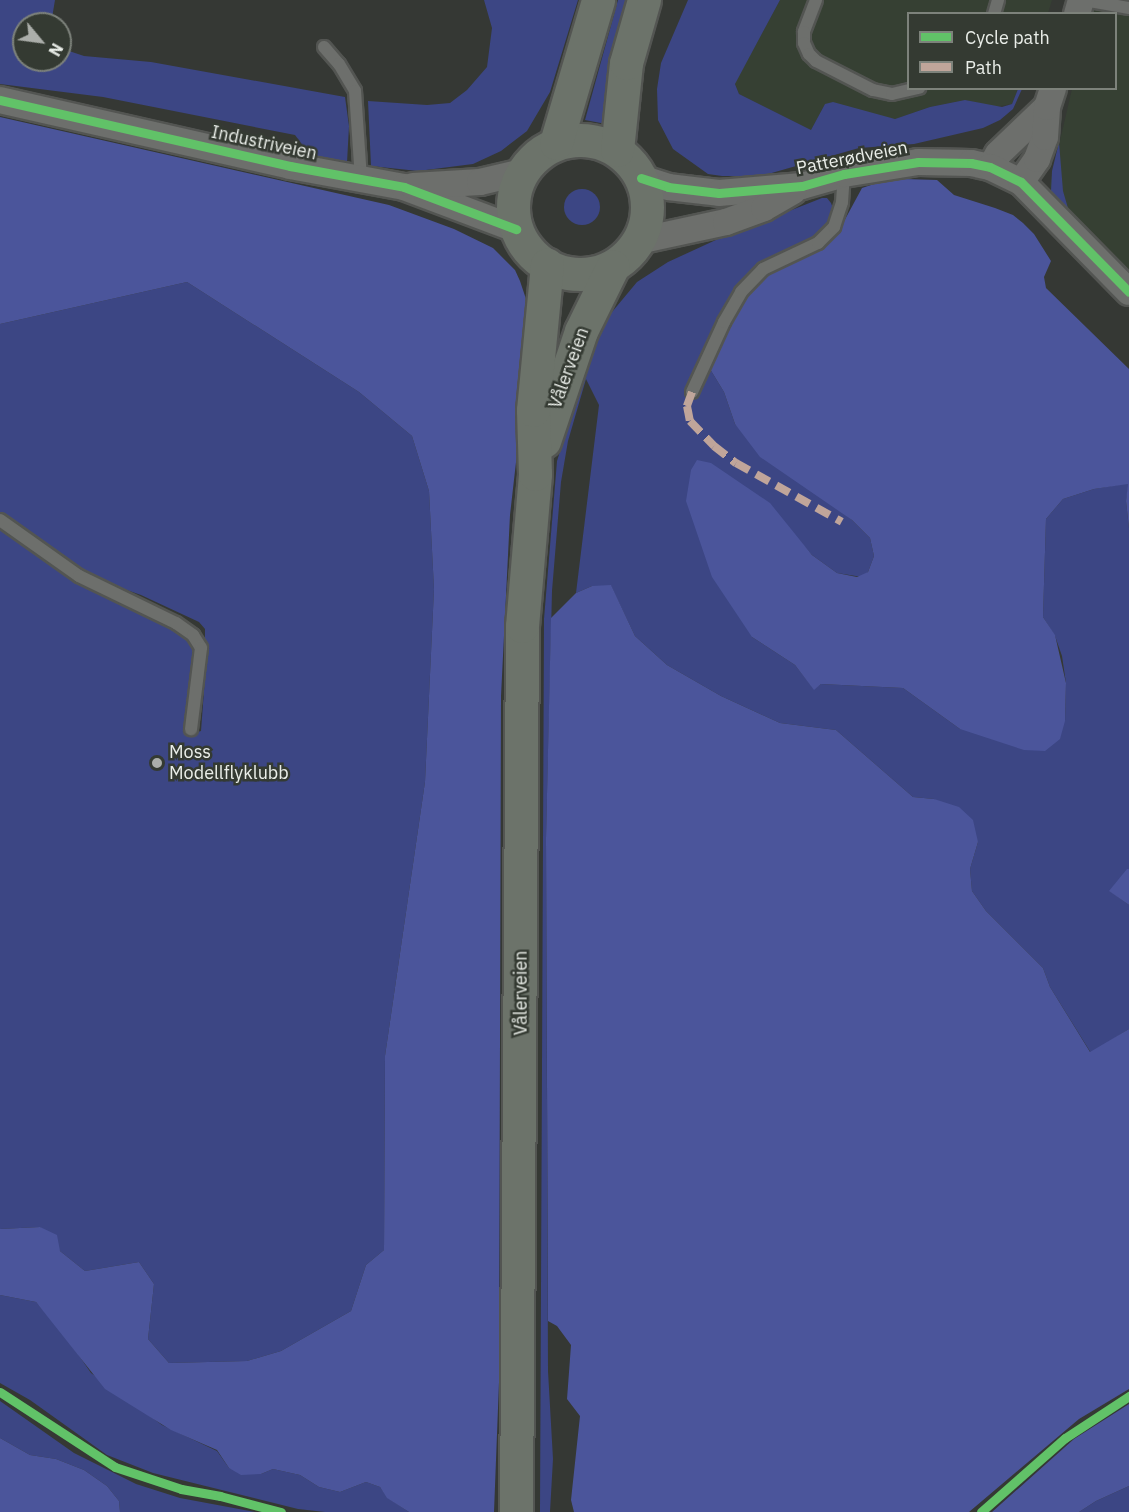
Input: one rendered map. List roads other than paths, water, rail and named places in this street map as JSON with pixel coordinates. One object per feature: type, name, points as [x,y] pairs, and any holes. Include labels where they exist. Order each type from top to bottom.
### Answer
[{"type":"main road","points":[[556,143],[598,0]]},
{"type":"main road","points":[[617,150],[626,63],[644,0]]},
{"type":"main road","points":[[587,140],[617,150],[631,162],[641,178],[646,193],[648,210],[638,241],[613,266],[597,272],[580,274],[563,272],[547,265],[524,243],[516,229],[513,200],[522,172],[531,160],[556,143],[587,140]]},
{"type":"main road","name":"Vålerveien","points":[[516,1512],[522,626],[535,474],[533,410],[547,265]]},
{"type":"main road","name":"Vålerveien","points":[[535,474],[580,331],[613,266]]},
{"type":"street","points":[[990,167],[998,154],[1050,98]]},
{"type":"street","points":[[1021,182],[1037,159],[1046,137],[1050,98]]},
{"type":"street","name":"Industriveien","points":[[0,100],[290,166],[404,187],[516,229]]},
{"type":"street","name":"Patterødveien","points":[[641,178],[669,187],[719,194],[802,186],[844,174],[918,162],[971,163],[990,167],[1021,182],[1129,292]]},
{"type":"street","name":"Industriveien","points":[[404,187],[480,182],[522,172]]},
{"type":"street","name":"Patterødveien","points":[[638,241],[726,222],[764,208],[802,186]]},
{"type":"lane","points":[[816,0],[804,32],[804,43],[808,54],[816,61],[873,90],[892,94],[910,90]]},
{"type":"lane","points":[[1082,0],[1129,8]]},
{"type":"lane","points":[[324,47],[339,64],[355,91],[361,179]]},
{"type":"lane","points":[[692,392],[724,322],[746,286],[764,269],[818,243],[834,227],[842,202],[844,174]]},
{"type":"lane","points":[[0,520],[80,576],[176,623],[193,635],[201,648],[191,729]]},
{"type":"place","name":"Moss Modellflyklubb","points":[[157,763]]}]
